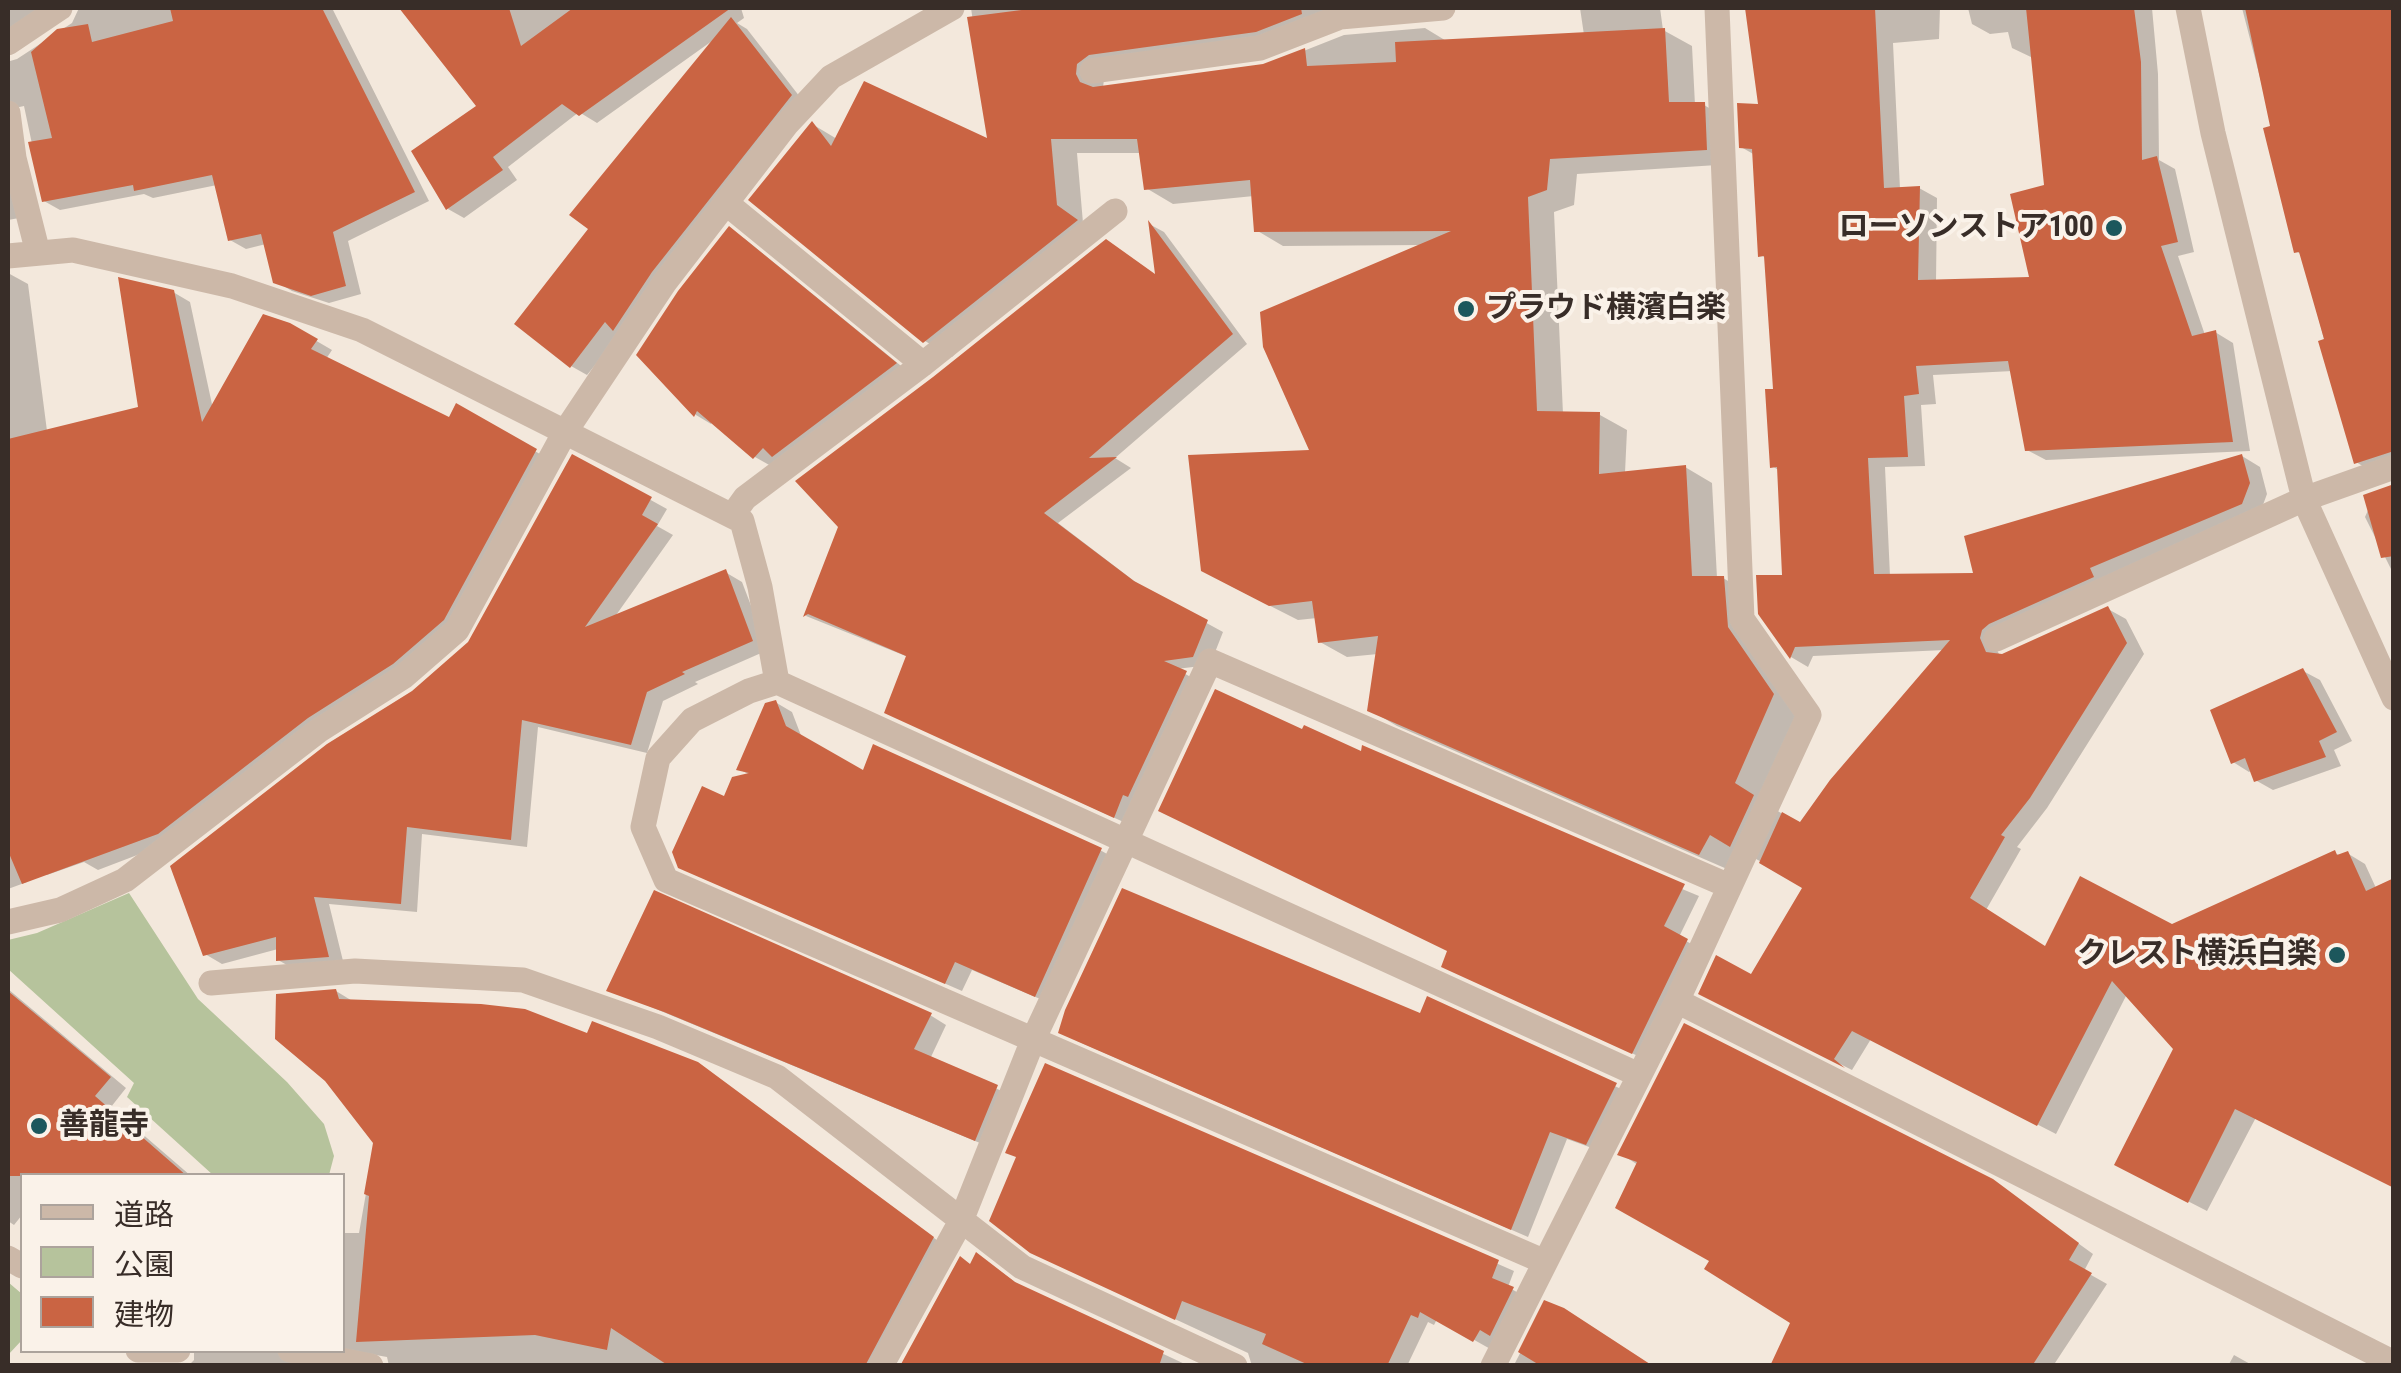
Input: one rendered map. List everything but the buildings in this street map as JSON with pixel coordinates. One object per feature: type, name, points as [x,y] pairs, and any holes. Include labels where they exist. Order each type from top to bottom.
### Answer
[{"type":"street","points":[[8,43],[60,8]]},
{"type":"street","points":[[8,922],[60,910],[124,880],[318,731],[403,677],[457,630],[565,432],[665,282],[786,125],[830,76],[952,8]]},
{"type":"street","points":[[1092,72],[1260,48],[1340,12],[1443,8]]},
{"type":"street","points":[[1493,1366],[1676,1001],[1809,714],[1742,619],[1717,8]]},
{"type":"street","points":[[2188,8],[2212,133],[2304,499],[2394,698]]},
{"type":"street","points":[[8,113],[14,158],[38,253]]},
{"type":"street","points":[[726,203],[924,364]]},
{"type":"street","points":[[732,516],[746,498],[924,364],[1115,211]]},
{"type":"street","points":[[8,256],[73,250],[232,286],[362,330],[742,520],[760,587],[776,682]]},
{"type":"street","points":[[1996,639],[2304,499],[2394,468]]},
{"type":"street","points":[[881,1366],[961,1221],[1033,1040],[1210,661],[1730,886]]},
{"type":"street","points":[[1546,1262],[666,880],[643,827],[658,758],[692,720],[776,682],[1639,1075]]},
{"type":"street","points":[[211,984],[355,971],[523,980],[658,1027],[776,1077],[1022,1267],[1235,1366]]},
{"type":"street","points":[[1676,1001],[2394,1363]]},
{"type":"street","points":[[305,1353],[371,1366]]},
{"type":"green space","points":[[129,893],[198,999],[287,1082],[324,1124],[334,1156],[330,1173],[211,1173],[127,1097],[134,1083],[8,969],[8,940],[37,933]]},
{"type":"green space","points":[[8,1282],[20,1292],[20,1342],[8,1355]]},
{"type":"place","name":"ローソンストア100","points":[[2114,228]]},
{"type":"place","name":"プラウド横濱白楽","points":[[1466,309]]},
{"type":"place","name":"クレスト横浜白楽","points":[[2337,955]]},
{"type":"place","name":"善龍寺","points":[[39,1126]]}]
